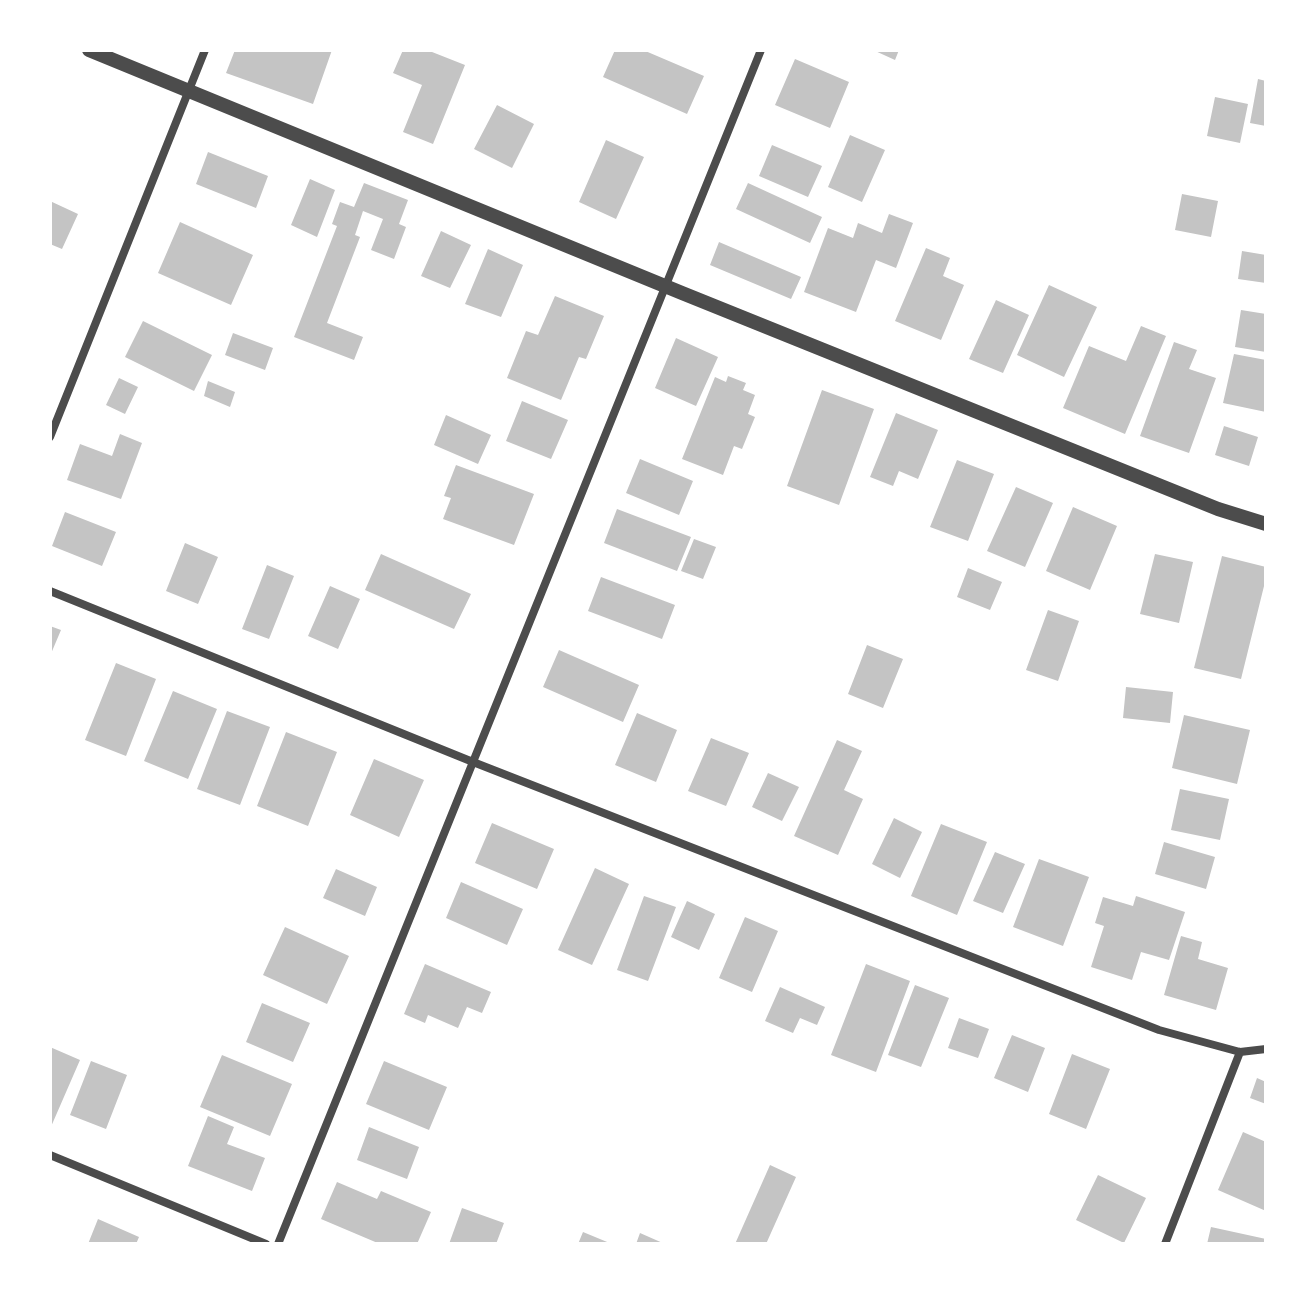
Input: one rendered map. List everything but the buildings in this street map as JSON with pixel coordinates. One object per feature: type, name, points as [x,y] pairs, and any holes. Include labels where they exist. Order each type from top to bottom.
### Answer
[{"type":"street","points":[[89,50],[1218,509],[1266,524]]},
{"type":"street","points":[[50,437],[205,50]]},
{"type":"street","points":[[278,1244],[761,50]]},
{"type":"street","points":[[50,591],[473,762],[1159,1030],[1240,1052],[1266,1049]]},
{"type":"street","points":[[1165,1244],[1240,1052]]},
{"type":"street","points":[[50,1155],[266,1244]]}]
